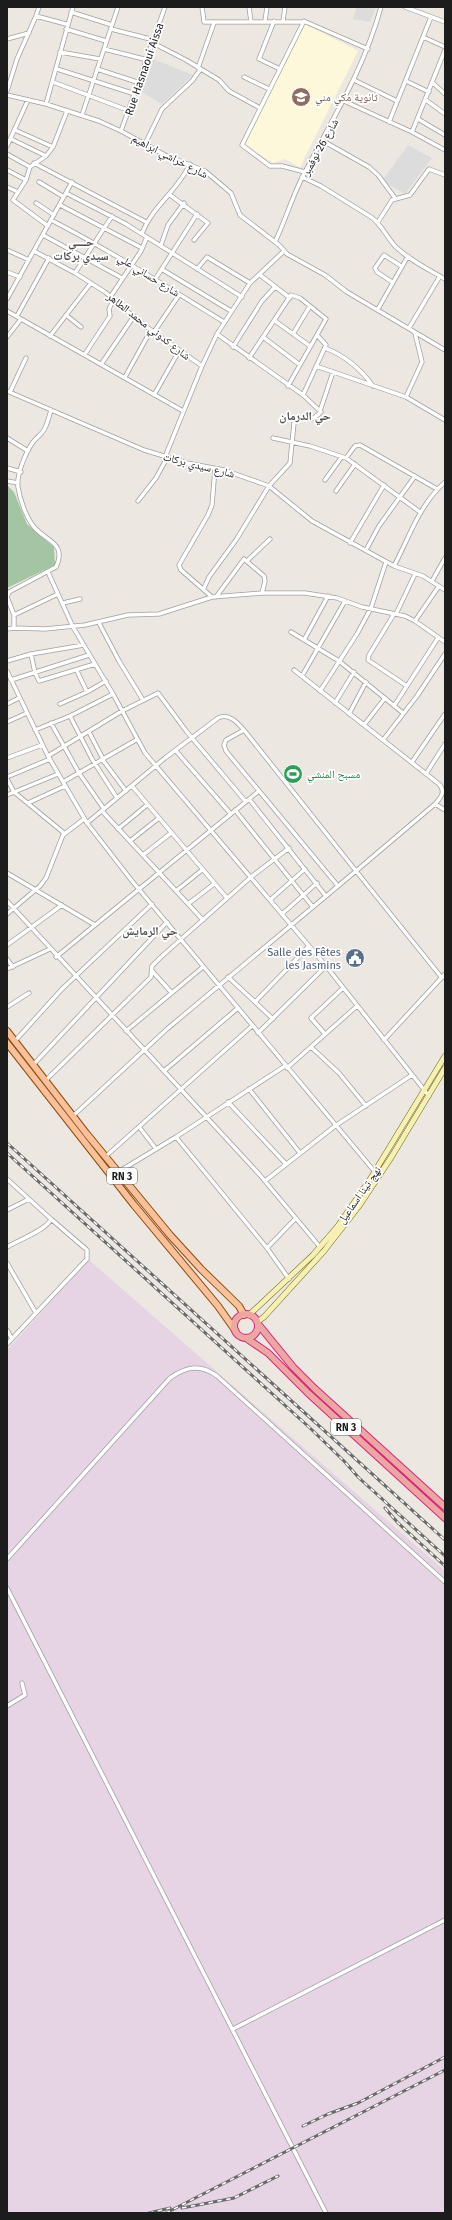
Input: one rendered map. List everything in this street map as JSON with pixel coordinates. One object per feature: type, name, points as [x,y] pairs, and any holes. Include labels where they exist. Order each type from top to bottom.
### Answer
[{"type":"highway","points":[[246,1315],[257,1323],[255,1334],[246,1338],[238,1335],[235,1330],[237,1319],[246,1315]]},
{"type":"highway","name":"RN 3","points":[[257,1323],[293,1367],[315,1390],[445,1507]]},
{"type":"highway","name":"RN 3","points":[[246,1338],[268,1353],[308,1393],[445,1518]]},
{"type":"main road","name":"RN 3","points":[[7,1031],[105,1157],[170,1235],[246,1315]]},
{"type":"main road","name":"RN 3","points":[[7,1043],[134,1205],[218,1306],[235,1330]]},
{"type":"main road","name":"نهج تينا اسماعيل","points":[[246,1315],[289,1279],[320,1247],[375,1172],[445,1056]]},
{"type":"main road","name":"نهج تينا اسماعيل","points":[[257,1323],[267,1314],[344,1227],[392,1156],[445,1068]]},
{"type":"street","points":[[7,91],[17,59],[39,7]]},
{"type":"street","points":[[46,104],[57,69],[66,27],[73,7]]},
{"type":"street","points":[[82,115],[118,7]]},
{"type":"street","name":"Rue Hasnaoui Aissa","points":[[122,131],[140,84],[166,7]]},
{"type":"street","points":[[202,7],[204,22],[214,23],[283,20],[304,22],[368,49]]},
{"type":"street","points":[[249,7],[251,22]]},
{"type":"street","points":[[265,21],[267,7]]},
{"type":"street","points":[[283,20],[285,7]]},
{"type":"street","name":"شارع 26 نوفمبر","points":[[275,242],[302,177],[344,101],[368,49],[381,7]]},
{"type":"street","points":[[405,7],[445,22]]},
{"type":"street","points":[[71,12],[112,25]]},
{"type":"street","points":[[36,16],[106,41]]},
{"type":"street","points":[[389,122],[430,17]]},
{"type":"street","points":[[274,21],[259,58],[280,69]]},
{"type":"street","points":[[304,22],[242,146],[270,166],[282,166],[305,172]]},
{"type":"street","points":[[145,144],[162,109],[192,81],[199,69],[214,23]]},
{"type":"street","points":[[111,29],[154,42],[219,80],[229,91],[260,108]]},
{"type":"street","points":[[7,39],[29,32]]},
{"type":"street","points":[[423,37],[444,45]]},
{"type":"street","points":[[104,49],[148,60]]},
{"type":"street","points":[[412,132],[443,62],[445,50]]},
{"type":"street","points":[[60,52],[100,59]]},
{"type":"street","points":[[57,69],[135,94]]},
{"type":"street","points":[[97,69],[140,84]]},
{"type":"street","points":[[244,76],[270,89]]},
{"type":"street","points":[[354,80],[398,101]]},
{"type":"street","points":[[406,81],[429,92]]},
{"type":"street","points":[[53,82],[130,111]]},
{"type":"street","points":[[433,83],[445,94]]},
{"type":"street","name":"شارع خراشي ابراهيم","points":[[7,95],[46,104],[82,115],[122,131],[167,156],[205,171],[233,196],[240,215],[275,242],[284,251],[445,350]]},
{"type":"street","points":[[7,146],[28,100]]},
{"type":"street","points":[[426,100],[445,114]]},
{"type":"street","points":[[344,101],[412,132],[445,150]]},
{"type":"street","points":[[48,226],[15,203],[14,199],[26,180],[30,167],[46,156],[53,147],[67,111]]},
{"type":"street","points":[[418,119],[445,135]]},
{"type":"street","points":[[15,130],[53,147]]},
{"type":"street","points":[[11,139],[46,156]]},
{"type":"street","points":[[323,141],[369,167],[378,175],[395,198]]},
{"type":"street","points":[[7,154],[30,167]]},
{"type":"street","points":[[34,163],[146,222]]},
{"type":"street","points":[[142,233],[146,222],[156,208],[170,195],[184,177],[190,164]]},
{"type":"street","points":[[378,222],[395,198],[410,195],[429,169],[445,175]]},
{"type":"street","points":[[7,170],[26,180]]},
{"type":"street","points":[[302,177],[322,186],[378,222],[396,246],[408,256],[445,279]]},
{"type":"street","points":[[39,182],[112,216],[142,233],[242,297]]},
{"type":"street","points":[[7,299],[72,182]]},
{"type":"street","points":[[7,187],[18,192]]},
{"type":"street","points":[[170,195],[184,203],[208,224],[194,240]]},
{"type":"street","points":[[36,203],[54,215]]},
{"type":"street","points":[[160,245],[168,225],[184,203]]},
{"type":"street","points":[[60,205],[105,227],[142,248]]},
{"type":"street","points":[[154,281],[163,270],[197,214]]},
{"type":"street","points":[[75,273],[96,243],[112,216]]},
{"type":"street","name":"شارع حساني علي","points":[[51,220],[96,243],[132,264],[154,281],[179,294],[224,322]]},
{"type":"street","points":[[43,235],[86,257],[122,278]]},
{"type":"street","points":[[111,296],[142,248],[147,237]]},
{"type":"street","points":[[7,250],[29,260]]},
{"type":"street","name":"شارع كدوني محمد الطاهر","points":[[34,251],[75,273],[111,296],[153,331],[202,366],[217,334],[250,283],[284,251]]},
{"type":"street","points":[[392,282],[377,272],[375,268],[384,255],[402,266]]},
{"type":"street","points":[[378,309],[408,256]]},
{"type":"street","points":[[197,269],[207,257],[250,283]]},
{"type":"street","points":[[17,316],[49,258]]},
{"type":"street","points":[[163,270],[231,311]]},
{"type":"street","points":[[7,272],[20,277]]},
{"type":"street","points":[[260,275],[290,298]]},
{"type":"street","points":[[409,328],[440,276]]},
{"type":"street","points":[[50,336],[91,283]]},
{"type":"street","points":[[233,347],[262,301],[275,287]]},
{"type":"street","points":[[125,378],[153,331],[179,294]]},
{"type":"street","points":[[249,358],[293,295],[326,317],[288,386]]},
{"type":"street","points":[[85,354],[110,316],[109,309],[114,299]]},
{"type":"street","points":[[293,334],[310,306]]},
{"type":"street","points":[[7,311],[50,336],[102,363],[183,411]]},
{"type":"street","points":[[66,315],[81,327]]},
{"type":"street","points":[[102,363],[134,316]]},
{"type":"street","points":[[7,337],[21,319]]},
{"type":"street","points":[[275,320],[310,346]]},
{"type":"street","points":[[406,398],[422,362],[415,332]]},
{"type":"street","points":[[217,334],[233,347],[303,395],[321,412]]},
{"type":"street","points":[[303,395],[325,348],[326,343],[317,335]]},
{"type":"street","points":[[263,337],[300,364]]},
{"type":"street","points":[[325,348],[345,356],[359,367],[373,386]]},
{"type":"street","points":[[154,395],[179,351]]},
{"type":"street","points":[[8,391],[26,358]]},
{"type":"street","points":[[138,501],[156,478],[166,458],[183,411],[202,366]]},
{"type":"street","points":[[316,366],[406,398],[445,420]]},
{"type":"street","points":[[204,588],[209,577],[236,540],[269,486],[290,463],[293,428],[296,419],[312,419],[321,412],[333,372]]},
{"type":"street","name":"شارع سيدي بركات","points":[[8,391],[123,442],[166,458],[234,473],[269,486],[312,520],[386,562],[432,581],[445,590]]},
{"type":"street","points":[[14,628],[14,615],[7,597],[9,592],[56,567],[60,555],[58,549],[30,520],[22,503],[18,483],[20,472],[28,451],[32,443],[43,431],[51,410]]},
{"type":"street","points":[[7,438],[28,451]]},
{"type":"street","points":[[273,438],[293,441],[323,450],[341,458],[346,458],[420,512]]},
{"type":"street","points":[[346,458],[358,444],[437,489]]},
{"type":"street","points":[[325,480],[341,458]]},
{"type":"street","points":[[336,491],[355,464]]},
{"type":"street","points":[[7,468],[20,472]]},
{"type":"street","points":[[214,597],[181,570],[180,562],[208,514],[213,499],[215,469]]},
{"type":"street","points":[[366,550],[414,476]]},
{"type":"street","points":[[7,481],[18,483]]},
{"type":"street","points":[[394,566],[420,512],[437,489],[445,482]]},
{"type":"street","points":[[350,542],[384,485]]},
{"type":"street","points":[[214,597],[242,560],[248,560],[270,539]]},
{"type":"street","points":[[432,581],[445,558]]},
{"type":"street","points":[[248,560],[264,576],[265,581],[262,593]]},
{"type":"street","points":[[320,690],[371,608],[386,562]]},
{"type":"street","points":[[48,572],[73,627],[106,681],[136,740],[156,766],[326,966],[429,1096]]},
{"type":"street","points":[[407,686],[368,660],[369,655],[395,614],[415,574]]},
{"type":"street","points":[[415,621],[439,586]]},
{"type":"street","points":[[7,629],[73,627],[128,615],[159,614],[214,597],[262,593],[305,592],[328,596],[395,614],[415,621],[445,642]]},
{"type":"street","points":[[14,615],[58,594]]},
{"type":"street","points":[[304,640],[328,596]]},
{"type":"street","points":[[63,603],[80,599]]},
{"type":"street","points":[[302,676],[345,601]]},
{"type":"street","points":[[99,622],[119,661],[143,700]]},
{"type":"street","points":[[291,632],[339,661],[403,713]]},
{"type":"street","points":[[394,706],[438,638]]},
{"type":"street","points":[[7,661],[31,654],[84,645]]},
{"type":"street","points":[[31,654],[35,673],[39,681],[77,671],[95,664]]},
{"type":"street","points":[[7,686],[11,682],[35,673],[90,655]]},
{"type":"street","points":[[383,740],[445,655]]},
{"type":"street","points":[[73,1116],[144,1050],[218,985],[291,926],[312,906],[338,886],[435,804],[444,791],[442,787],[412,762],[294,670]]},
{"type":"street","points":[[7,671],[42,745],[84,819],[203,967],[375,1172]]},
{"type":"street","points":[[77,671],[87,692]]},
{"type":"street","points":[[335,703],[354,672]]},
{"type":"street","points":[[60,704],[87,692],[106,681]]},
{"type":"street","points":[[349,714],[366,682]]},
{"type":"street","points":[[35,730],[70,716],[113,694]]},
{"type":"street","points":[[64,833],[14,792],[7,778],[49,757],[64,746],[122,711],[158,694],[192,739],[248,800],[289,848],[325,895]]},
{"type":"street","points":[[7,704],[19,698]]},
{"type":"street","points":[[364,725],[385,698]]},
{"type":"street","points":[[7,722],[27,713]]},
{"type":"street","points":[[412,762],[445,714]]},
{"type":"street","points":[[70,716],[79,737],[117,798]]},
{"type":"street","points":[[87,823],[156,766],[218,718],[224,716],[232,718],[244,730],[442,978]]},
{"type":"street","points":[[51,723],[79,773],[103,810],[118,829],[203,920]]},
{"type":"street","points":[[244,730],[226,740],[224,747],[338,886]]},
{"type":"street","points":[[89,732],[103,759],[126,791]]},
{"type":"street","points":[[28,804],[136,740]]},
{"type":"street","points":[[426,774],[445,744]]},
{"type":"street","points":[[7,758],[42,745]]},
{"type":"street","points":[[176,751],[230,813]]},
{"type":"street","points":[[7,795],[58,774]]},
{"type":"street","points":[[132,786],[226,898]]},
{"type":"street","points":[[56,957],[186,851],[230,813],[259,791]]},
{"type":"street","points":[[435,804],[445,810]]},
{"type":"street","points":[[118,829],[147,805]]},
{"type":"street","points":[[235,810],[312,906]]},
{"type":"street","points":[[130,841],[158,818]]},
{"type":"street","points":[[7,914],[36,890],[46,878],[64,833],[84,819]]},
{"type":"street","points":[[143,855],[171,833]]},
{"type":"street","points":[[45,1081],[151,978],[153,965],[226,898],[289,848]]},
{"type":"street","points":[[270,900],[305,869]]},
{"type":"street","points":[[176,891],[202,870]]},
{"type":"street","points":[[7,873],[95,925]]},
{"type":"street","points":[[282,914],[316,883]]},
{"type":"street","points":[[188,904],[214,884]]},
{"type":"street","points":[[7,901],[56,957],[97,998],[111,1016],[164,1071],[265,1181],[320,1247]]},
{"type":"street","points":[[14,1041],[75,977],[152,904]]},
{"type":"street","points":[[7,945],[62,905]]},
{"type":"street","points":[[32,1065],[97,998],[167,922]]},
{"type":"street","points":[[255,1002],[309,946]]},
{"type":"street","points":[[7,969],[50,949]]},
{"type":"street","points":[[7,959],[13,966]]},
{"type":"street","points":[[258,1033],[326,966]]},
{"type":"street","points":[[126,1031],[203,967]]},
{"type":"street","points":[[152,971],[172,993]]},
{"type":"street","points":[[384,1040],[445,974]]},
{"type":"street","points":[[228,977],[273,1019]]},
{"type":"street","points":[[325,1034],[311,1018],[343,988]]},
{"type":"street","points":[[7,1007],[29,993]]},
{"type":"street","points":[[118,1172],[286,1067],[357,1006]]},
{"type":"street","points":[[164,1071],[238,1008]]},
{"type":"street","points":[[105,1157],[140,1128],[252,1026]]},
{"type":"street","points":[[311,1046],[339,1073],[366,1106]]},
{"type":"street","points":[[265,1181],[335,1126],[412,1075]]},
{"type":"street","points":[[249,1089],[300,1153]]},
{"type":"street","points":[[228,1102],[286,1164]]},
{"type":"street","points":[[140,1128],[156,1149]]},
{"type":"street","points":[[176,1137],[267,1248],[289,1279]]},
{"type":"street","points":[[7,1179],[87,1250],[88,1256],[7,1344]]},
{"type":"street","points":[[7,1210],[29,1198]]},
{"type":"street","points":[[267,1248],[296,1218]]},
{"type":"street","points":[[7,1247],[49,1224],[51,1219]]},
{"type":"street","points":[[7,1263],[36,1313]]},
{"type":"street","points":[[7,1330],[12,1339]]},
{"type":"street","points":[[7,1559],[170,1378],[184,1369],[196,1367],[208,1370],[217,1376],[445,1582]]},
{"type":"street","points":[[7,1588],[326,2213]]},
{"type":"street","points":[[7,1706],[25,1695],[22,1684]]},
{"type":"street","points":[[233,2029],[445,1920]]},
{"type":"shaded area","points":[[357,7],[376,7],[370,22],[353,19]]},
{"type":"shaded area","name":"ثانوية مكي مني","points":[[305,24],[358,51],[300,167],[285,159],[273,163],[244,143]]},
{"type":"shaded area","points":[[151,58],[193,75],[162,104],[140,91],[140,87]]},
{"type":"shaded area","points":[[408,145],[432,158],[405,194],[382,181]]},
{"type":"shaded area","points":[[89,1260],[445,1571],[445,2213],[7,2213],[7,1350]]},
{"type":"green space","points":[[7,485],[14,492],[27,524],[54,547],[55,565],[7,588]]},
{"type":"railway","points":[[7,1143],[445,1540]]},
{"type":"railway","points":[[7,1153],[310,1428],[359,1478],[445,1556]]},
{"type":"railway","points":[[385,1508],[398,1523],[445,1566]]},
{"type":"railway","points":[[303,2126],[328,2114],[358,2103],[445,2057]]},
{"type":"railway","points":[[166,2213],[445,2070]]},
{"type":"railway","points":[[182,2208],[234,2198],[278,2176]]},
{"type":"railway","points":[[149,2213],[170,2208]]},
{"type":"place","name":"ثانوية مكي مني","points":[[301,97]]},
{"type":"place","name":"مسبح المنشي","points":[[293,774]]},
{"type":"place","name":"Salle des Fêtes les Jasmins","points":[[355,958]]},
{"type":"district","name":"حــــي سيدي بركات","points":[[81,249]]},
{"type":"district","name":"حي الدرمان","points":[[305,416]]},
{"type":"district","name":"حي الرمايش","points":[[150,931]]}]
